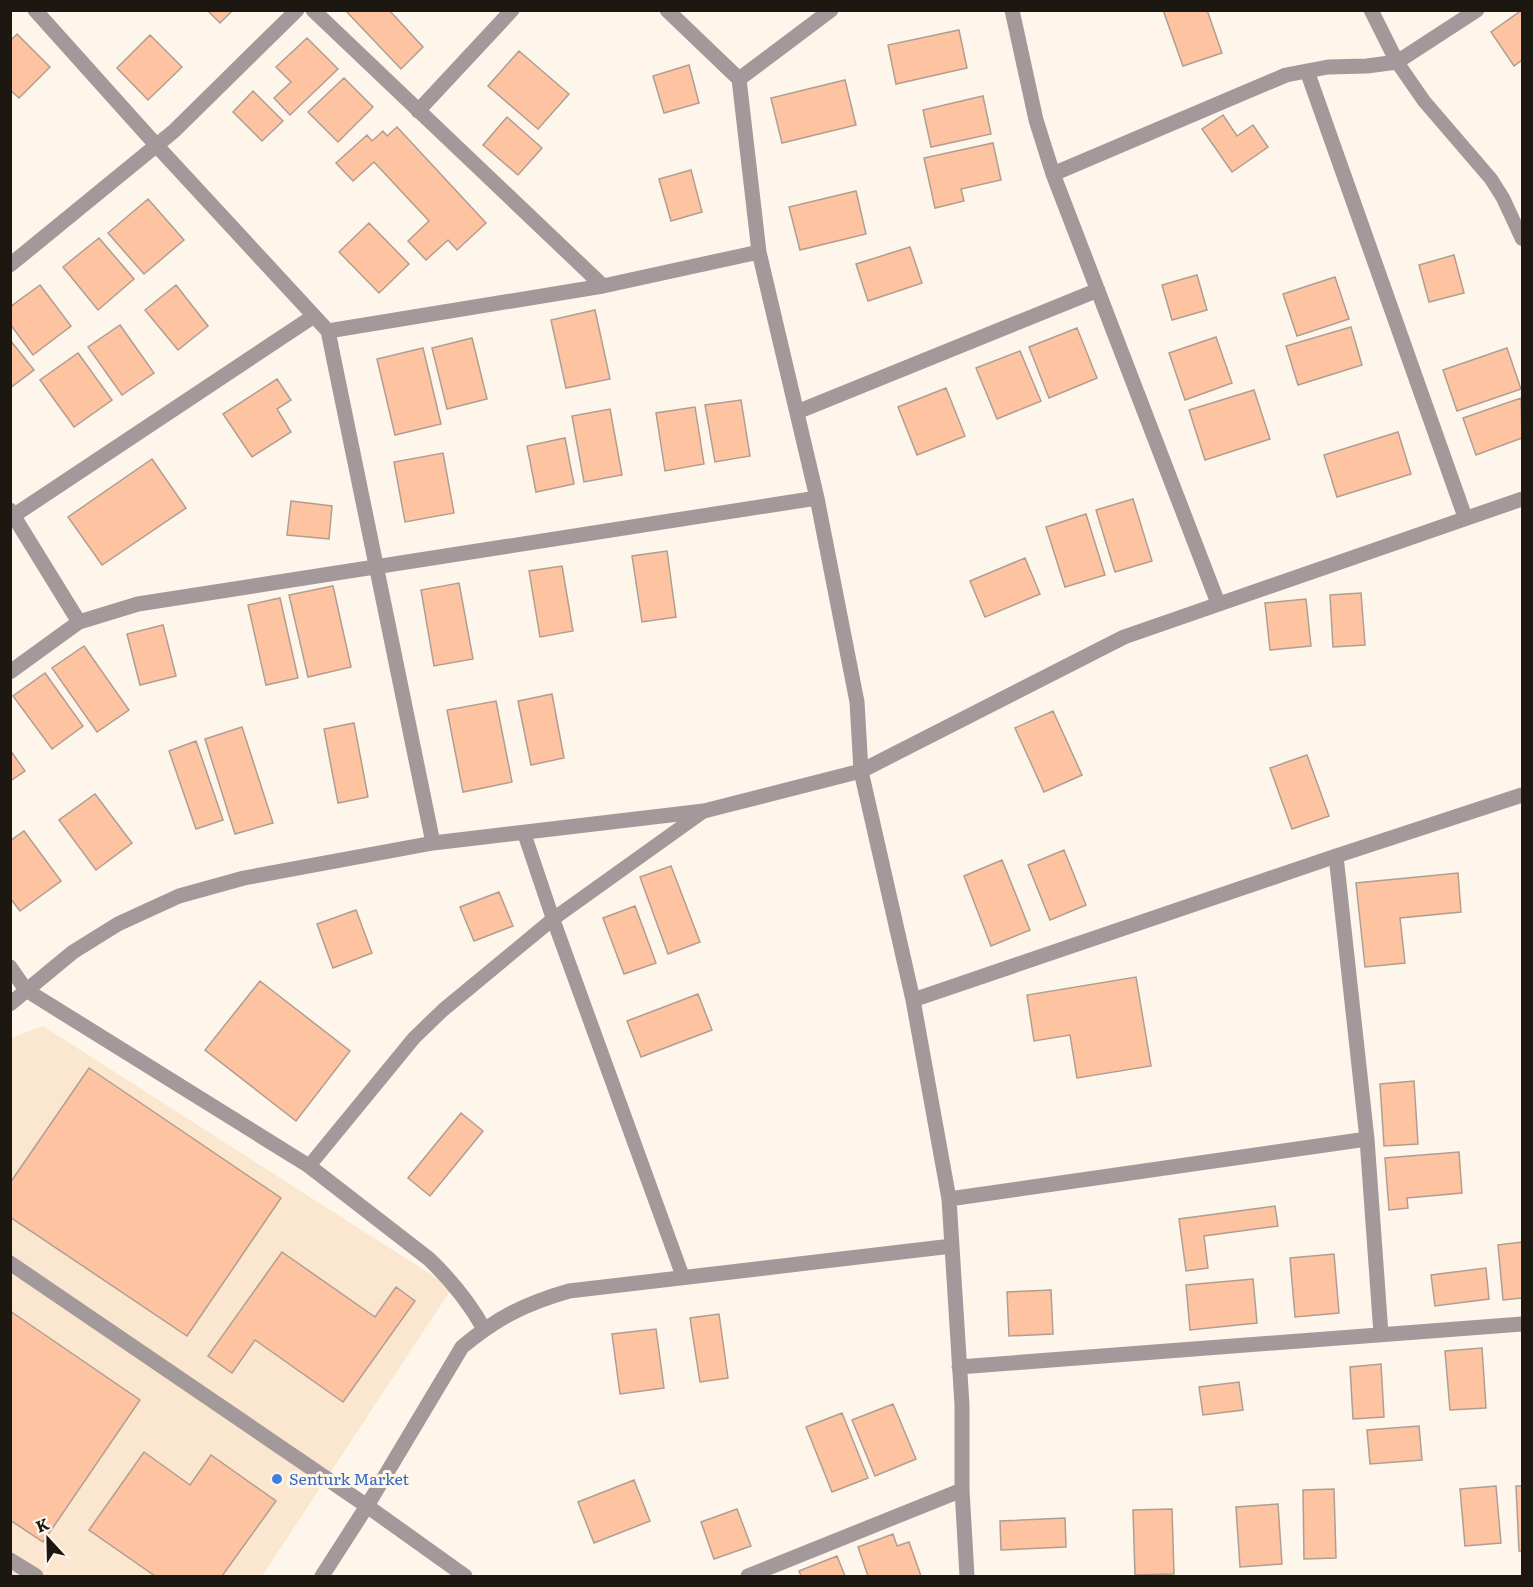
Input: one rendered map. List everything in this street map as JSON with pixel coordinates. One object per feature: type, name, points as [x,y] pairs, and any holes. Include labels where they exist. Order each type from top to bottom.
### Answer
[{"type":"street","points":[[36,10],[157,146],[328,331],[433,843]]},
{"type":"street","points":[[10,265],[157,146],[297,10]]},
{"type":"street","points":[[313,10],[603,286]]},
{"type":"street","points":[[418,111],[512,10]]},
{"type":"street","points":[[667,10],[739,79],[759,252],[817,498],[857,702],[861,771],[913,1000],[949,1199],[959,1367],[967,1576]]},
{"type":"street","points":[[739,79],[831,10]]},
{"type":"street","points":[[1012,10],[1036,120],[1053,174],[1218,603]]},
{"type":"street","points":[[1371,10],[1397,62]]},
{"type":"street","points":[[1053,174],[1286,75],[1328,67],[1367,66],[1397,62],[1477,10]]},
{"type":"street","points":[[1307,71],[1465,518]]},
{"type":"street","points":[[328,331],[603,286],[759,252]]},
{"type":"street","points":[[797,412],[1098,290]]},
{"type":"street","points":[[79,622],[12,515],[314,316]]},
{"type":"street","points":[[10,672],[79,622],[138,604],[817,498]]},
{"type":"street","points":[[10,1004],[73,952],[118,924],[179,896],[244,878],[433,843],[704,811],[861,771],[1124,637],[1522,499]]},
{"type":"street","points":[[913,1000],[1522,795]]},
{"type":"street","points":[[1336,856],[1367,1139],[1381,1334]]},
{"type":"street","points":[[10,967],[26,990],[309,1167],[429,1259],[463,1296],[484,1329]]},
{"type":"street","points":[[949,1199],[1367,1139]]},
{"type":"street","points":[[322,1576],[367,1506],[462,1347],[508,1313],[537,1300],[569,1291],[952,1246]]},
{"type":"street","points":[[10,1263],[367,1506],[465,1576]]},
{"type":"street","points":[[959,1367],[1522,1323]]},
{"type":"street","points":[[748,1576],[962,1490]]},
{"type":"street","points":[[10,1560],[36,1576]]},
{"type":"lane","points":[[1397,62],[1424,101],[1491,179],[1503,198],[1522,239]]},
{"type":"lane","points":[[309,1167],[414,1038],[443,1010],[553,919],[704,811]]},
{"type":"lane","points":[[524,833],[683,1277]]},
{"type":"shaded area","points":[[43,1026],[452,1288],[262,1576],[11,1576],[11,1038]]},
{"type":"building","points":[[207,10],[233,10],[220,23]]},
{"type":"building","points":[[345,10],[389,10],[423,47],[401,69]]},
{"type":"building","points":[[1163,10],[1207,10],[1222,53],[1183,66]]},
{"type":"building","points":[[1522,10],[1522,60],[1514,66],[1491,32]]},
{"type":"building","points":[[959,30],[967,68],[896,84],[888,45]]},
{"type":"building","points":[[17,34],[50,67],[19,98],[10,90],[10,41]]},
{"type":"building","points":[[150,35],[182,67],[148,100],[117,68]]},
{"type":"building","points":[[307,38],[338,69],[290,115],[274,98],[291,82],[276,67]]},
{"type":"building","points":[[519,51],[569,94],[538,129],[488,86]]},
{"type":"building","points":[[689,65],[699,103],[664,113],[653,76]]},
{"type":"building","points":[[344,78],[373,107],[338,142],[308,112]]},
{"type":"building","points":[[845,80],[856,125],[782,143],[771,98]]},
{"type":"building","points":[[253,91],[283,121],[262,141],[233,112]]},
{"type":"building","points":[[983,96],[991,134],[931,147],[923,110]]},
{"type":"building","points":[[1223,115],[1237,136],[1253,125],[1268,147],[1232,172],[1202,129]]},
{"type":"building","points":[[507,117],[542,148],[518,175],[483,145]]},
{"type":"building","points":[[397,127],[486,223],[457,250],[448,240],[426,260],[408,241],[429,221],[374,162],[353,181],[336,163],[367,135],[372,141],[383,131],[387,136]]},
{"type":"building","points":[[993,143],[1001,180],[961,189],[964,201],[935,208],[924,158]]},
{"type":"building","points":[[691,170],[702,212],[671,221],[659,179]]},
{"type":"building","points":[[856,191],[866,234],[800,250],[789,207]]},
{"type":"building","points":[[148,199],[184,240],[144,274],[108,233]]},
{"type":"building","points":[[369,223],[409,264],[379,293],[339,252]]},
{"type":"building","points":[[99,238],[134,279],[98,310],[63,267]]},
{"type":"building","points":[[910,247],[922,283],[868,301],[856,264]]},
{"type":"building","points":[[1454,255],[1464,293],[1429,302],[1419,265]]},
{"type":"building","points":[[1197,275],[1207,310],[1172,320],[1162,285]]},
{"type":"building","points":[[1335,277],[1349,319],[1297,336],[1283,294]]},
{"type":"building","points":[[40,285],[71,326],[33,355],[10,324],[10,307]]},
{"type":"building","points":[[176,285],[208,326],[178,350],[145,310]]},
{"type":"building","points":[[595,310],[610,379],[566,388],[551,320]]},
{"type":"building","points":[[120,325],[154,373],[122,395],[88,347]]},
{"type":"building","points":[[1351,327],[1362,365],[1298,385],[1286,346]]},
{"type":"building","points":[[1077,328],[1097,378],[1049,398],[1029,347]]},
{"type":"building","points":[[1216,337],[1232,383],[1185,400],[1169,353]]},
{"type":"building","points":[[472,338],[487,399],[447,409],[432,348]]},
{"type":"building","points":[[10,340],[34,370],[10,388]]},
{"type":"building","points":[[423,348],[441,424],[395,435],[377,359]]},
{"type":"building","points":[[1507,348],[1521,389],[1457,411],[1443,370]]},
{"type":"building","points":[[1020,351],[1041,401],[997,419],[976,368]]},
{"type":"building","points":[[78,353],[112,400],[74,427],[40,380]]},
{"type":"building","points":[[277,379],[291,400],[277,409],[291,432],[252,457],[223,414]]},
{"type":"building","points":[[946,388],[965,436],[917,455],[898,407]]},
{"type":"building","points":[[1254,390],[1270,439],[1205,460],[1189,410]]},
{"type":"building","points":[[1521,398],[1522,438],[1476,455],[1463,418]]},
{"type":"building","points":[[741,400],[750,456],[715,462],[705,405]]},
{"type":"building","points":[[695,407],[704,464],[665,471],[656,413]]},
{"type":"building","points":[[610,409],[622,475],[584,482],[572,416]]},
{"type":"building","points":[[1398,432],[1411,474],[1337,497],[1324,455]]},
{"type":"building","points":[[565,438],[574,484],[536,492],[527,446]]},
{"type":"building","points":[[443,453],[454,513],[405,522],[394,462]]},
{"type":"building","points":[[152,459],[186,508],[102,565],[68,517]]},
{"type":"building","points":[[1133,499],[1152,561],[1115,572],[1096,510]]},
{"type":"building","points":[[291,501],[332,506],[329,539],[287,535]]},
{"type":"building","points":[[1086,514],[1105,575],[1065,587],[1046,527]]},
{"type":"building","points":[[667,551],[676,617],[642,622],[632,556]]},
{"type":"building","points":[[1025,558],[1040,594],[985,617],[970,581]]},
{"type":"building","points":[[562,566],[573,631],[540,637],[529,571]]},
{"type":"building","points":[[459,583],[473,659],[434,666],[421,590]]},
{"type":"building","points":[[333,586],[351,667],[308,677],[289,595]]},
{"type":"building","points":[[1361,593],[1365,645],[1333,647],[1330,595]]},
{"type":"building","points":[[280,598],[298,678],[266,685],[248,605]]},
{"type":"building","points":[[1306,599],[1311,646],[1270,650],[1265,603]]},
{"type":"building","points":[[163,625],[176,676],[140,685],[127,634]]},
{"type":"building","points":[[84,646],[129,710],[97,732],[52,668]]},
{"type":"building","points":[[45,673],[83,726],[52,749],[13,696]]},
{"type":"building","points":[[552,694],[564,758],[531,765],[518,701]]},
{"type":"building","points":[[496,701],[512,782],[463,792],[447,710]]},
{"type":"building","points":[[1053,711],[1082,775],[1044,792],[1015,728]]},
{"type":"building","points":[[354,723],[368,797],[338,803],[324,729]]},
{"type":"building","points":[[242,727],[273,823],[235,834],[205,739]]},
{"type":"building","points":[[196,741],[223,820],[196,829],[169,751]]},
{"type":"building","points":[[10,750],[25,771],[10,781]]},
{"type":"building","points":[[1307,755],[1329,816],[1292,829],[1270,768]]},
{"type":"building","points":[[95,794],[132,843],[96,870],[59,820]]},
{"type":"building","points":[[24,831],[61,881],[20,911],[10,898],[10,841]]},
{"type":"building","points":[[1064,850],[1086,905],[1050,920],[1028,865]]},
{"type":"building","points":[[1002,860],[1030,930],[991,946],[964,876]]},
{"type":"building","points":[[671,866],[700,942],[668,954],[640,877]]},
{"type":"building","points":[[1458,873],[1461,912],[1400,918],[1405,963],[1365,967],[1356,883]]},
{"type":"building","points":[[499,892],[513,926],[474,941],[460,907]]},
{"type":"building","points":[[635,906],[656,963],[624,974],[603,918]]},
{"type":"building","points":[[356,910],[372,953],[333,968],[317,924]]},
{"type":"building","points":[[1136,977],[1151,1066],[1077,1078],[1070,1035],[1034,1041],[1027,995]]},
{"type":"building","points":[[260,981],[350,1051],[296,1121],[205,1050]]},
{"type":"building","points":[[698,994],[712,1030],[641,1057],[627,1021]]},
{"type":"building","points":[[89,1068],[281,1198],[187,1336],[10,1217],[10,1183]]},
{"type":"building","points":[[1414,1081],[1418,1144],[1384,1146],[1380,1084]]},
{"type":"building","points":[[461,1113],[483,1131],[430,1196],[408,1178]]},
{"type":"building","points":[[1459,1152],[1462,1193],[1407,1198],[1408,1208],[1389,1210],[1385,1158]]},
{"type":"building","points":[[1275,1206],[1278,1226],[1204,1236],[1208,1268],[1186,1271],[1179,1219]]},
{"type":"building","points":[[1522,1242],[1522,1298],[1503,1300],[1498,1245]]},
{"type":"building","points":[[282,1252],[375,1317],[396,1287],[415,1301],[343,1402],[255,1340],[232,1373],[208,1356]]},
{"type":"building","points":[[1334,1254],[1339,1313],[1295,1317],[1290,1258]]},
{"type":"building","points":[[1486,1268],[1489,1299],[1435,1306],[1431,1275]]},
{"type":"building","points":[[1253,1279],[1257,1323],[1190,1330],[1186,1285]]},
{"type":"building","points":[[1051,1290],[1053,1334],[1009,1336],[1007,1292]]},
{"type":"building","points":[[10,1311],[140,1400],[43,1542],[10,1520]]},
{"type":"building","points":[[719,1314],[728,1378],[700,1382],[690,1318]]},
{"type":"building","points":[[656,1329],[664,1388],[620,1394],[612,1334]]},
{"type":"building","points":[[1482,1348],[1486,1408],[1450,1410],[1445,1351]]},
{"type":"building","points":[[1381,1364],[1384,1417],[1353,1419],[1350,1367]]},
{"type":"building","points":[[1239,1382],[1243,1410],[1203,1415],[1199,1387]]},
{"type":"building","points":[[893,1404],[916,1459],[875,1476],[852,1420]]},
{"type":"building","points":[[842,1413],[868,1478],[832,1492],[806,1427]]},
{"type":"building","points":[[1419,1426],[1422,1460],[1370,1464],[1367,1430]]},
{"type":"building","points":[[144,1452],[190,1485],[211,1455],[276,1501],[222,1576],[155,1576],[89,1530]]},
{"type":"building","points":[[634,1480],[650,1521],[594,1543],[578,1502]]},
{"type":"building","points":[[1496,1486],[1501,1543],[1465,1546],[1460,1489]]},
{"type":"building","points":[[1516,1486],[1522,1486],[1522,1551],[1519,1551]]},
{"type":"building","points":[[1334,1489],[1336,1558],[1304,1559],[1303,1490]]},
{"type":"building","points":[[1278,1504],[1282,1564],[1240,1567],[1236,1507]]},
{"type":"building","points":[[737,1509],[751,1546],[714,1559],[701,1522]]},
{"type":"building","points":[[1172,1509],[1174,1574],[1135,1575],[1133,1510]]},
{"type":"building","points":[[1065,1518],[1066,1547],[1001,1550],[1000,1521]]},
{"type":"building","points":[[893,1534],[897,1546],[909,1542],[921,1576],[868,1576],[858,1547]]},
{"type":"building","points":[[837,1556],[845,1576],[801,1576],[799,1571]]},
{"type":"place","name":"Senturk Market","points":[[277,1479]]}]
